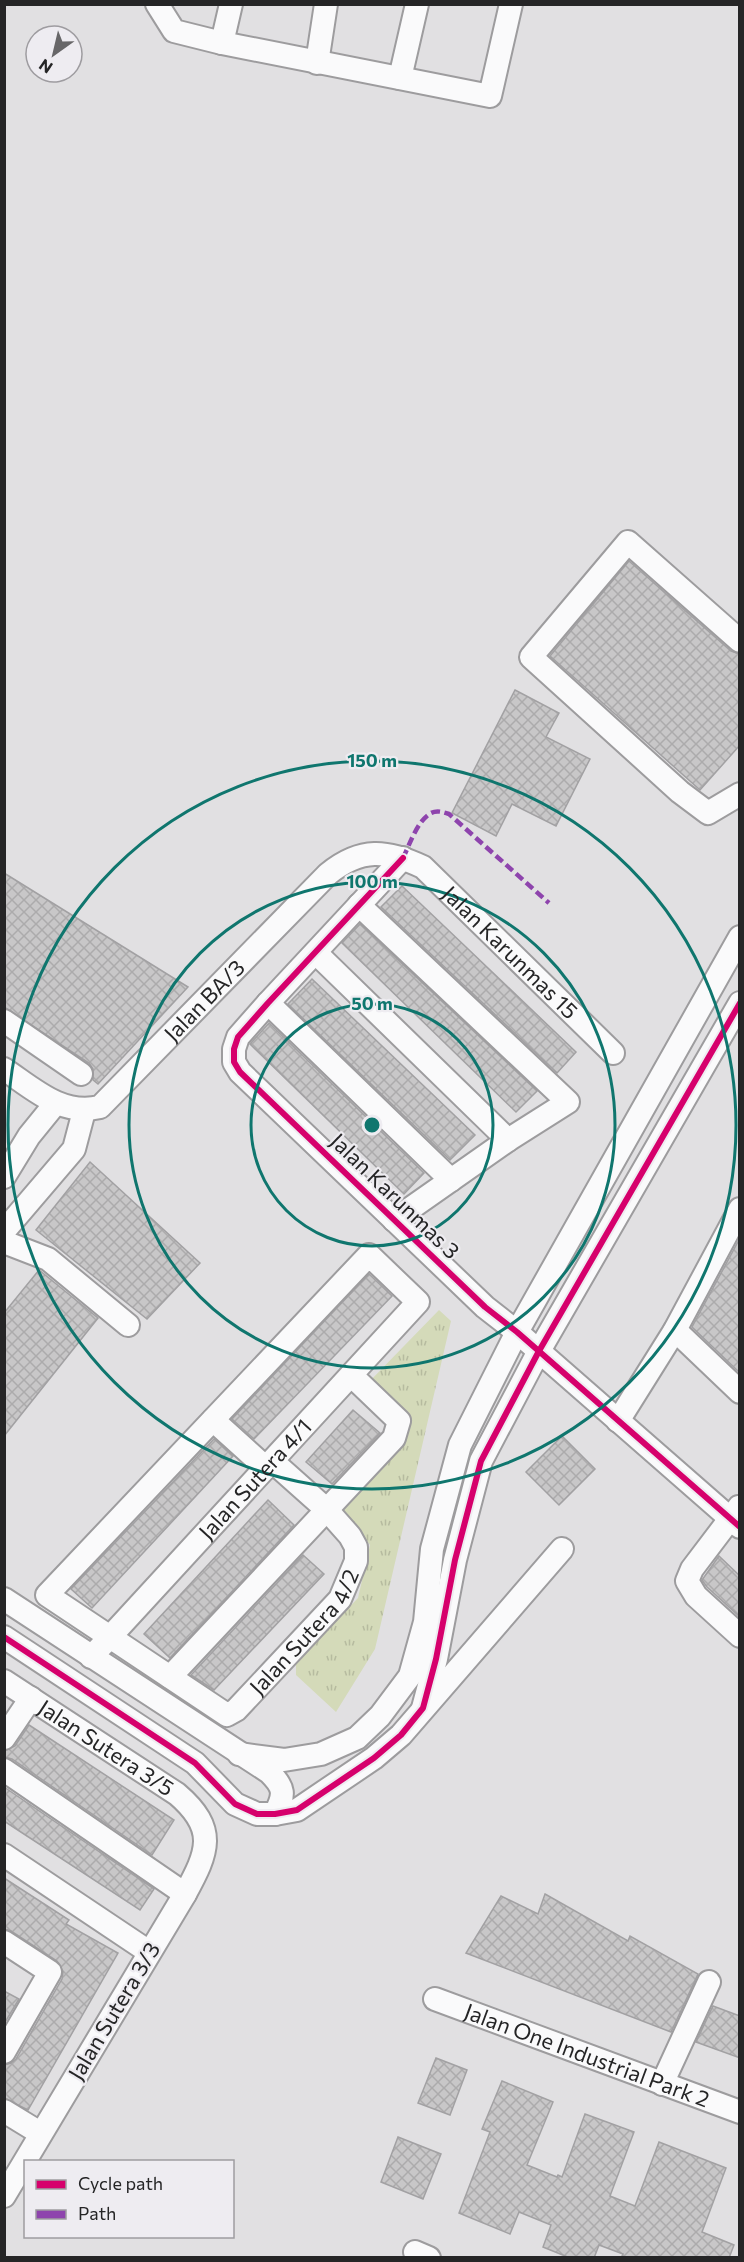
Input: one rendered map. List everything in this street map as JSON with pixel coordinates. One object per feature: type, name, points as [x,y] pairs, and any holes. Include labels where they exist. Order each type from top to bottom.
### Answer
[{"type":"street","points":[[157,4],[157,8],[174,31],[317,63],[490,96],[511,4]]},
{"type":"street","points":[[222,43],[231,4]]},
{"type":"street","points":[[317,63],[326,4]]},
{"type":"street","points":[[400,78],[417,4]]},
{"type":"street","points":[[740,641],[628,542],[531,657],[680,792],[708,813],[740,794]]},
{"type":"street","name":"Jalan BA/3","points":[[84,1111],[100,1107],[116,1093],[328,874],[343,862],[359,855],[374,854],[403,858]]},
{"type":"street","name":"Jalan Karunmas 3","points":[[403,858],[238,1037],[234,1049],[234,1062],[240,1072],[485,1307],[517,1332],[618,1421],[737,1517]]},
{"type":"street","name":"Jalan Karunmas 15","points":[[403,858],[423,867],[613,1053]]},
{"type":"street","points":[[359,906],[568,1102],[508,1140],[394,1220]]},
{"type":"street","points":[[239,1754],[284,1760],[321,1754],[357,1738],[380,1716],[410,1676],[424,1622],[432,1549],[460,1445],[517,1332],[740,937]]},
{"type":"street","points":[[316,953],[508,1140]]},
{"type":"street","points":[[268,1003],[451,1180]]},
{"type":"street","points":[[423,1707],[436,1659],[455,1560],[481,1461],[539,1351],[740,1003]]},
{"type":"street","points":[[4,1022],[81,1074]]},
{"type":"street","points":[[4,1069],[55,1104],[84,1111],[74,1149],[4,1231]]},
{"type":"street","points":[[8,1164],[55,1104]]},
{"type":"street","points":[[618,1421],[675,1330],[740,1209]]},
{"type":"street","points":[[4,1242],[48,1259],[128,1325]]},
{"type":"street","name":"Jalan Sutera 4/1","points":[[91,1657],[418,1302],[369,1255],[213,1420]]},
{"type":"street","points":[[675,1330],[740,1392]]},
{"type":"street","points":[[213,1420],[47,1595],[170,1677],[394,1438],[399,1421],[351,1375]]},
{"type":"street","name":"Jalan Sutera 4/2","points":[[170,1677],[227,1715],[236,1710],[340,1599],[356,1561],[356,1547],[350,1536],[327,1510],[213,1420]]},
{"type":"street","points":[[737,1517],[692,1569],[687,1581],[696,1596],[740,1636]]},
{"type":"street","points":[[4,1637],[195,1763],[235,1804],[257,1814],[275,1814],[297,1810],[374,1758],[401,1735],[562,1549]]},
{"type":"street","points":[[4,1599],[269,1772],[280,1784],[283,1799],[275,1814]]},
{"type":"street","name":"Jalan Sutera 3/5","points":[[4,1681],[177,1794],[192,1806],[201,1821]]},
{"type":"street","points":[[4,1738],[31,1698]]},
{"type":"street","points":[[380,1716],[423,1707]]},
{"type":"street","points":[[4,1770],[185,1894]]},
{"type":"street","name":"Jalan Sutera 3/3","points":[[25,2160],[185,1894],[204,1856],[206,1835],[201,1821]]},
{"type":"street","points":[[4,1855],[149,1952]]},
{"type":"street","points":[[4,1942],[50,1972],[4,2052]]},
{"type":"street","points":[[662,2084],[709,1982]]},
{"type":"street","name":"Jalan One Industrial Park 2","points":[[435,2000],[740,2112]]},
{"type":"street","points":[[4,2111],[40,2133]]},
{"type":"street","name":"Jalan Sutera 3/3","points":[[4,2196],[24,2161]]},
{"type":"green space","points":[[439,1310],[451,1321],[375,1649],[336,1712],[296,1675],[296,1663],[358,1598],[370,1545],[340,1506],[400,1440],[367,1384]]},
{"type":"building","points":[[629,561],[731,651],[740,654],[740,745],[700,790],[550,656]]},
{"type":"building","points":[[515,690],[559,713],[546,737],[590,759],[556,826],[512,804],[496,836],[452,813]]},
{"type":"building","points":[[4,873],[188,987],[98,1084],[93,1080],[93,1069],[89,1063],[4,1007]]},
{"type":"building","points":[[402,886],[576,1052],[557,1073],[381,907]]},
{"type":"building","points":[[360,924],[537,1091],[516,1112],[342,943]]},
{"type":"building","points":[[312,979],[475,1135],[450,1160],[288,1004]]},
{"type":"building","points":[[269,1023],[424,1173],[404,1194],[250,1044]]},
{"type":"building","points":[[90,1162],[200,1263],[147,1319],[36,1230]]},
{"type":"building","points":[[740,1238],[740,1373],[692,1327]]},
{"type":"building","points":[[39,1270],[98,1318],[4,1436],[4,1313]]},
{"type":"building","points":[[369,1274],[392,1296],[254,1439],[232,1419]]},
{"type":"building","points":[[353,1410],[380,1433],[332,1484],[306,1462]]},
{"type":"building","points":[[562,1436],[595,1469],[559,1505],[526,1472]]},
{"type":"building","points":[[214,1439],[233,1456],[92,1608],[71,1589]]},
{"type":"building","points":[[268,1500],[294,1525],[170,1658],[144,1634]]},
{"type":"building","points":[[303,1555],[324,1574],[214,1690],[191,1675]]},
{"type":"building","points":[[719,1556],[740,1576],[740,1617],[702,1580]]},
{"type":"building","points":[[29,1725],[174,1820],[152,1855],[12,1759],[4,1757],[4,1751],[15,1746]]},
{"type":"building","points":[[4,1787],[154,1889],[140,1910],[4,1821]]},
{"type":"building","points":[[4,1878],[69,1920],[66,1924],[118,1953],[28,2110],[4,2098],[4,2065],[16,2059],[62,1979],[63,1972],[57,1961],[11,1931],[4,1929]]},
{"type":"building","points":[[545,1894],[628,1941],[630,1936],[698,1974],[671,2032],[466,1953],[501,1896],[538,1914]]},
{"type":"building","points":[[4,1991],[19,1999],[4,2024]]},
{"type":"building","points":[[713,2006],[740,2016],[740,2058],[696,2042]]},
{"type":"building","points":[[436,2058],[467,2070],[450,2115],[418,2103]]},
{"type":"building","points":[[502,2081],[553,2102],[527,2165],[557,2177],[558,2175],[562,2177],[585,2114],[634,2132],[610,2196],[635,2206],[659,2142],[726,2168],[702,2232],[734,2245],[729,2258],[621,2258],[623,2254],[599,2245],[594,2258],[570,2258],[543,2247],[551,2225],[519,2212],[510,2234],[459,2213],[490,2132],[482,2129]]},
{"type":"building","points":[[398,2137],[441,2154],[423,2199],[381,2182]]},
{"type":"marked path","points":[[403,858],[422,821],[431,813],[447,813],[549,903]]},
{"type":"cycle path","points":[[403,858],[238,1037],[234,1049],[234,1062],[240,1072],[485,1307],[517,1332],[740,1527]]},
{"type":"cycle path","points":[[4,1637],[195,1763],[235,1804],[257,1814],[297,1810],[374,1758],[401,1735],[423,1708],[436,1659],[455,1560],[481,1461],[539,1351],[740,1003]]}]
